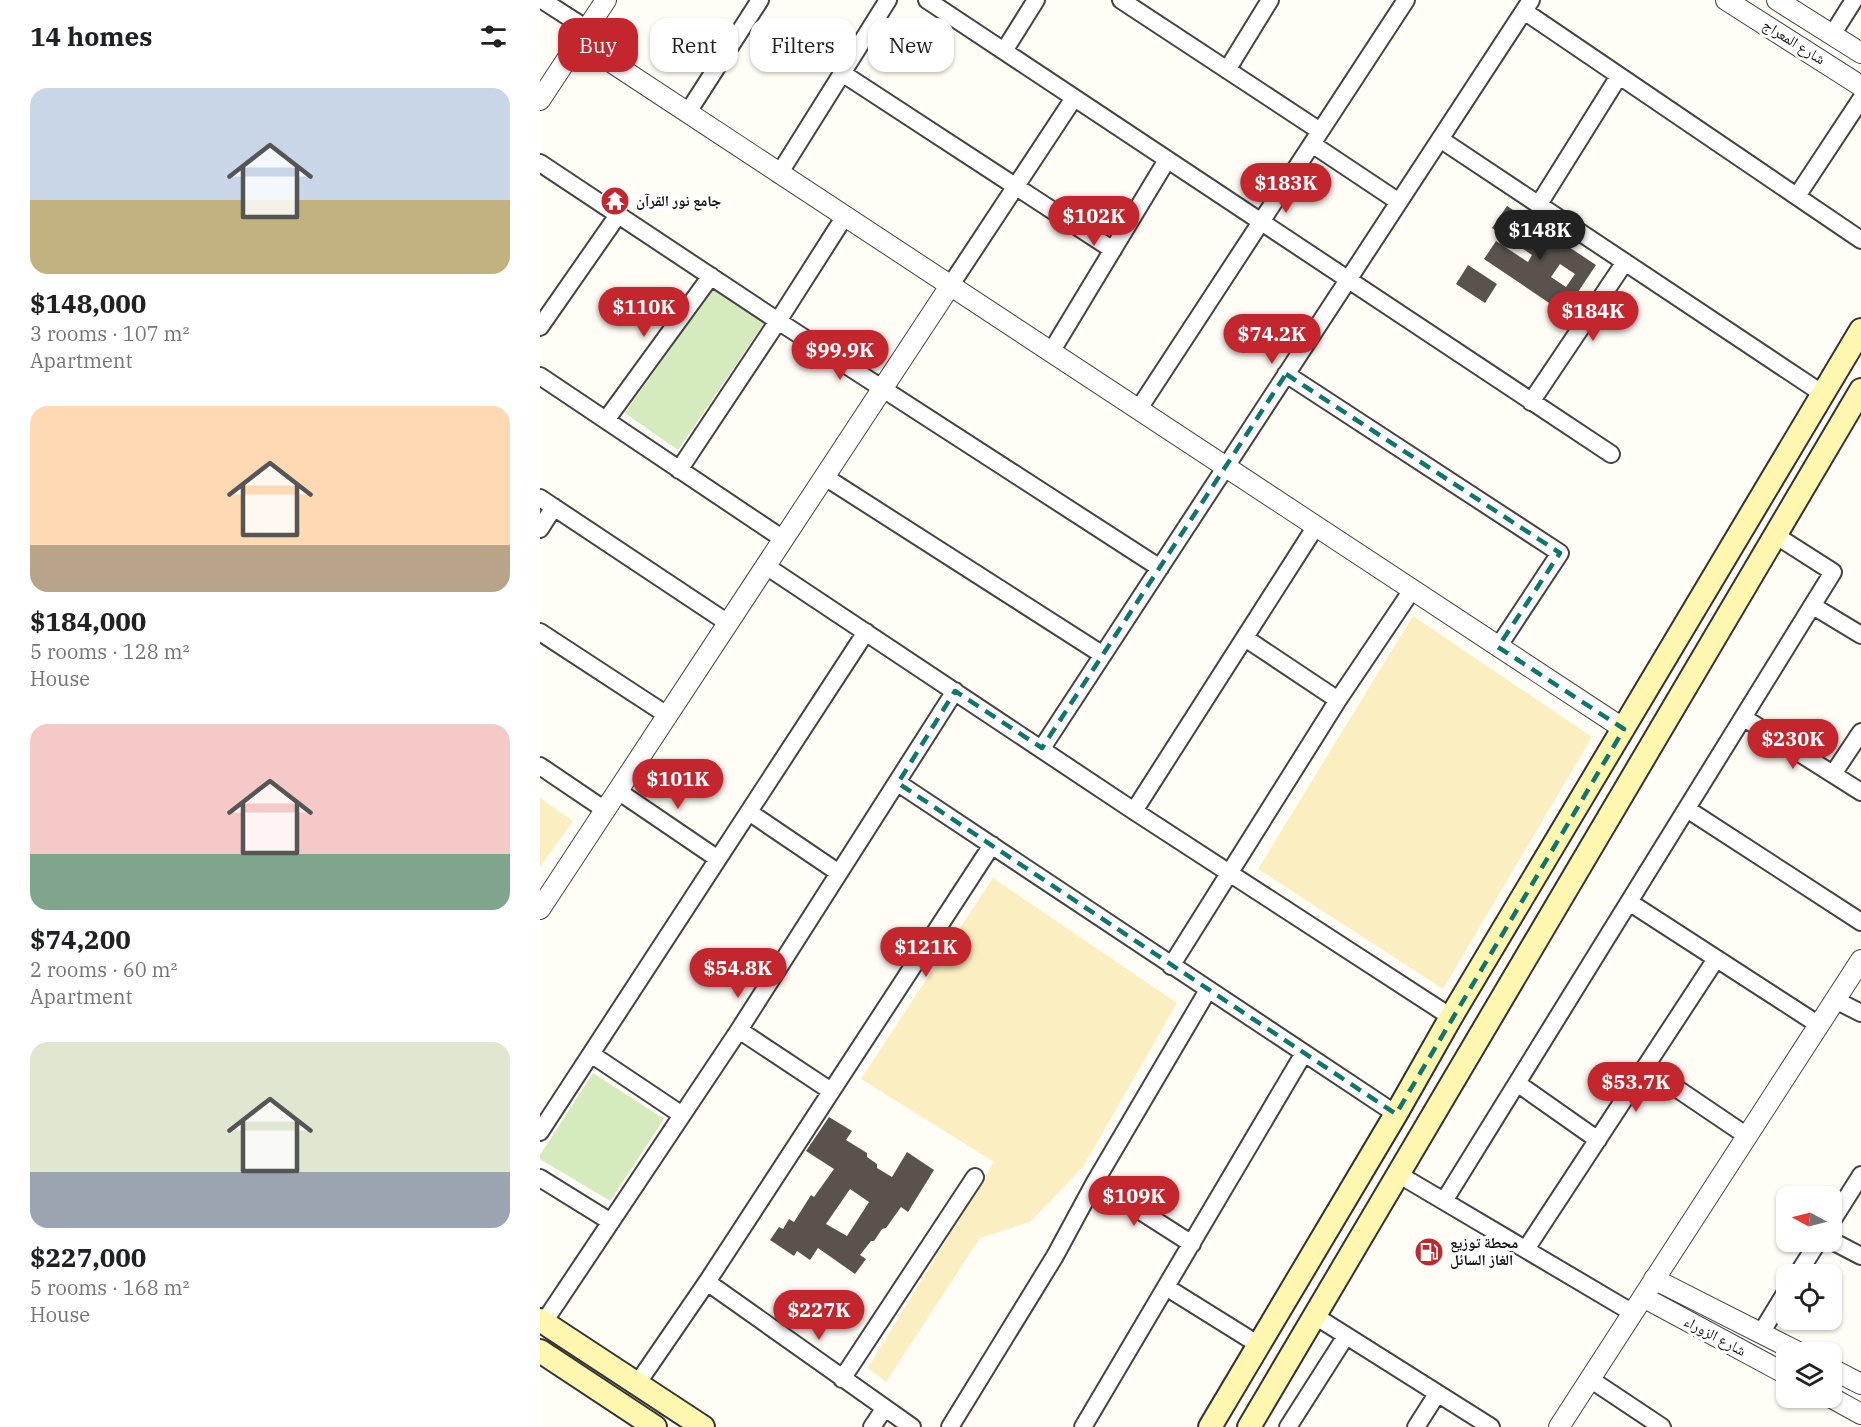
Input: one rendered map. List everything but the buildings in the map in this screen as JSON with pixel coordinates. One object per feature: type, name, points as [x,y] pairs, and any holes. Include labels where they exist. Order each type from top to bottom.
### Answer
[{"type":"main road","points":[[1210,1427],[1451,1017],[1861,330]]},
{"type":"main road","points":[[1249,1427],[1861,390]]},
{"type":"main road","points":[[1575,812],[1602,829]]},
{"type":"main road","points":[[542,1321],[703,1427]]},
{"type":"main road","points":[[540,1351],[655,1427]]},
{"type":"street","points":[[542,0],[563,18]]},
{"type":"street","points":[[594,18],[606,0]]},
{"type":"street","points":[[688,112],[760,0]]},
{"type":"street","points":[[779,174],[888,0]]},
{"type":"street","points":[[927,0],[1611,454]]},
{"type":"street","points":[[1004,51],[1036,0]]},
{"type":"street","points":[[1121,0],[1138,5],[1316,137],[1399,202]]},
{"type":"street","points":[[1227,70],[1270,0]]},
{"type":"street","points":[[1138,410],[1406,0]]},
{"type":"street","name":"شارع المعراج","points":[[1726,0],[1861,86]]},
{"type":"street","points":[[1777,0],[1861,52]]},
{"type":"street","points":[[1832,35],[1854,0]]},
{"type":"street","points":[[1042,748],[1527,5],[1620,76],[1861,240]]},
{"type":"street","points":[[540,100],[559,72]]},
{"type":"street","points":[[633,72],[779,174],[1624,729]]},
{"type":"street","points":[[842,73],[1113,250]]},
{"type":"street","points":[[1539,204],[1620,76]]},
{"type":"street","points":[[540,909],[1074,98]]},
{"type":"street","points":[[1797,196],[1861,99]]},
{"type":"street","points":[[1440,138],[1823,394]]},
{"type":"street","points":[[1051,352],[1167,160]]},
{"type":"street","points":[[540,163],[778,321],[1160,568]]},
{"type":"street","points":[[540,327],[618,216]]},
{"type":"street","points":[[679,470],[845,216]]},
{"type":"street","points":[[1531,402],[1625,262]]},
{"type":"street","points":[[606,420],[711,276]]},
{"type":"street","points":[[1286,374],[1560,553],[1498,647]]},
{"type":"street","points":[[540,376],[783,539]]},
{"type":"street","points":[[825,477],[1103,655]]},
{"type":"street","points":[[540,529],[547,503],[728,623]]},
{"type":"street","points":[[1134,811],[1316,526]]},
{"type":"street","points":[[1444,1201],[1833,572],[1775,535]]},
{"type":"street","points":[[766,566],[1134,811],[1451,1017]]},
{"type":"street","points":[[1171,966],[1338,700],[1412,590]]},
{"type":"street","points":[[1813,606],[1861,635]]},
{"type":"street","points":[[540,632],[668,715]]},
{"type":"street","points":[[540,1132],[866,632]]},
{"type":"street","points":[[1245,638],[1338,700]]},
{"type":"street","points":[[542,1321],[612,1222],[739,1030],[955,692]]},
{"type":"street","points":[[1744,718],[1861,792]]},
{"type":"street","points":[[1833,774],[1861,732]]},
{"type":"street","points":[[540,765],[605,810]]},
{"type":"street","points":[[898,783],[1396,1114]]},
{"type":"street","points":[[618,790],[718,859]]},
{"type":"street","points":[[1687,809],[1861,922]]},
{"type":"street","points":[[749,812],[839,873]]},
{"type":"street","points":[[637,1384],[707,1282],[992,845]]},
{"type":"street","points":[[1629,902],[1819,1025]]},
{"type":"street","points":[[1526,1249],[1716,959]]},
{"type":"street","points":[[1559,1427],[1861,960]]},
{"type":"street","points":[[950,1427],[1055,1256],[1095,1182],[1208,990]]},
{"type":"street","points":[[1835,1000],[1861,1013]]},
{"type":"street","points":[[739,1030],[831,1091]]},
{"type":"street","points":[[1083,1427],[1304,1053]]},
{"type":"street","points":[[591,1054],[682,1115]]},
{"type":"street","points":[[1645,1067],[1747,1136]]},
{"type":"street","points":[[1517,1083],[1598,1140]]},
{"type":"street","points":[[1398,1174],[1526,1249],[1638,1305]]},
{"type":"street","points":[[1842,1205],[1861,1175]]},
{"type":"street","points":[[843,1379],[975,1177]]},
{"type":"street","points":[[540,1178],[612,1222]]},
{"type":"street","points":[[1095,1182],[1192,1244]]},
{"type":"street","points":[[1842,1246],[1861,1256]]},
{"type":"street","name":"شارع الزوراء","points":[[1654,1279],[1779,1342]]},
{"type":"street","points":[[707,1282],[912,1427]]},
{"type":"street","points":[[1166,1287],[1259,1345]]},
{"type":"street","name":"شارع الزوراء","points":[[1638,1305],[1776,1369]]},
{"type":"street","points":[[1761,1333],[1776,1308]]},
{"type":"street","points":[[1314,1316],[1491,1427]]},
{"type":"street","points":[[1288,1427],[1346,1336]]},
{"type":"street","points":[[1842,1374],[1861,1384]]},
{"type":"street","points":[[1590,1379],[1662,1427]]},
{"type":"street","points":[[1416,1427],[1437,1394]]},
{"type":"street","points":[[1842,1404],[1861,1414]]},
{"type":"street","points":[[872,1427],[884,1408]]},
{"type":"highlighted area","points":[[1286,374],[1560,553],[1498,647],[1624,729],[1396,1114],[898,783],[955,691],[1042,748]]},
{"type":"green space","points":[[713,288],[764,323],[678,450],[625,413]]},
{"type":"green space","points":[[593,1073],[664,1119],[610,1201],[540,1159],[540,1155]]},
{"type":"sand","points":[[1413,616],[1592,737],[1443,989],[1258,869]]},
{"type":"sand","points":[[540,798],[573,821],[540,867]]},
{"type":"sand","points":[[993,878],[1177,1003],[1083,1167],[1030,1222],[980,1238],[886,1382],[868,1368],[994,1162],[861,1079]]},
{"type":"place","name":"جامع نور القرآن","points":[[615,201]]},
{"type":"place","name":"محطة توزيع الغاز السائل","points":[[1429,1252]]}]
